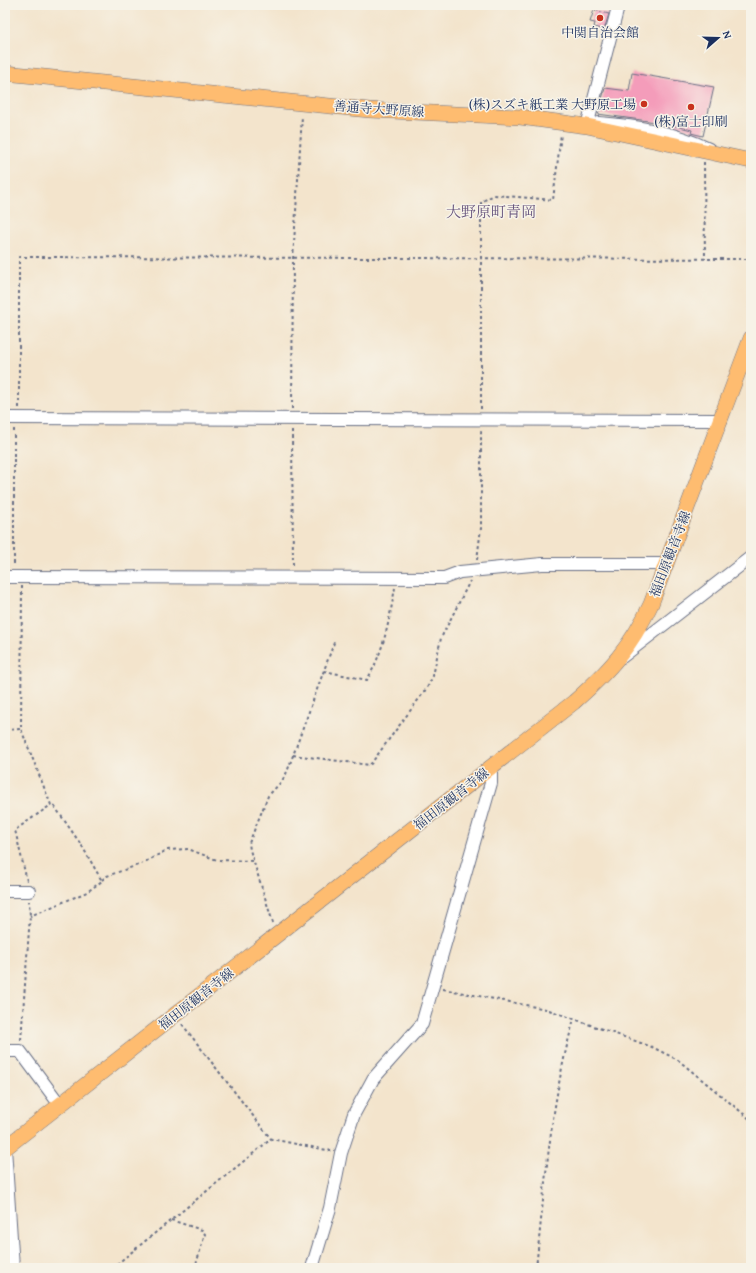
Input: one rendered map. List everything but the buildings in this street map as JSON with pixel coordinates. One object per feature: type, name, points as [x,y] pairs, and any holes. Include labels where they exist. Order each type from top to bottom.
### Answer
[{"type":"main road","name":"善通寺大野原線","points":[[5,73],[369,110],[520,117],[587,126],[751,161]]},
{"type":"main road","name":"福田原観音寺線","points":[[5,1148],[574,702],[617,660],[640,628],[667,564],[751,338]]},
{"type":"street","points":[[618,7],[587,126],[598,123],[661,132],[692,140],[725,156]]},
{"type":"street","points":[[12,418],[292,420],[481,418],[720,420]]},
{"type":"street","points":[[617,660],[750,561]]},
{"type":"street","points":[[14,577],[444,578],[460,572],[542,564],[667,564]]},
{"type":"street","points":[[312,1268],[330,1208],[341,1153],[354,1114],[364,1094],[394,1053],[422,1024],[491,783],[491,767]]},
{"type":"street","points":[[5,891],[29,891]]},
{"type":"street","points":[[5,1051],[20,1051],[60,1105]]},
{"type":"street","points":[[5,1148],[13,1268]]},
{"type":"path","points":[[293,578],[293,259],[303,103]]},
{"type":"path","points":[[293,755],[370,765],[427,688],[433,676],[441,638],[475,570],[481,528],[481,202],[494,195],[553,200],[563,123]]},
{"type":"path","points":[[704,152],[705,259]]},
{"type":"path","points":[[102,880],[82,846],[55,807],[51,805],[21,730],[14,577],[12,418],[19,258],[751,259]]},
{"type":"path","points":[[324,671],[367,680],[376,664],[386,636],[397,578]]},
{"type":"path","points":[[276,936],[271,913],[249,843],[268,796],[282,781],[335,640]]},
{"type":"path","points":[[5,730],[21,730]]},
{"type":"path","points":[[20,1051],[30,916],[29,891],[15,830],[51,805]]},
{"type":"path","points":[[30,916],[87,892],[107,876],[141,864],[168,850],[188,849],[217,860],[254,861]]},
{"type":"path","points":[[432,986],[546,1009],[652,1047],[678,1060],[751,1120]]},
{"type":"path","points":[[175,1016],[271,1139],[341,1153]]},
{"type":"path","points":[[536,1268],[546,1164],[566,1046],[574,1018]]},
{"type":"path","points":[[112,1268],[271,1139]]},
{"type":"path","points":[[172,1220],[202,1230],[205,1234],[195,1268]]},
{"type":"place","name":"中関自治会館","points":[[600,18]]},
{"type":"place","name":"(株)スズキ紙工業 大野原工場","points":[[644,104]]},
{"type":"place","name":"(株)富士印刷","points":[[691,107]]},
{"type":"district","name":"大野原町青岡","points":[[491,211]]}]
